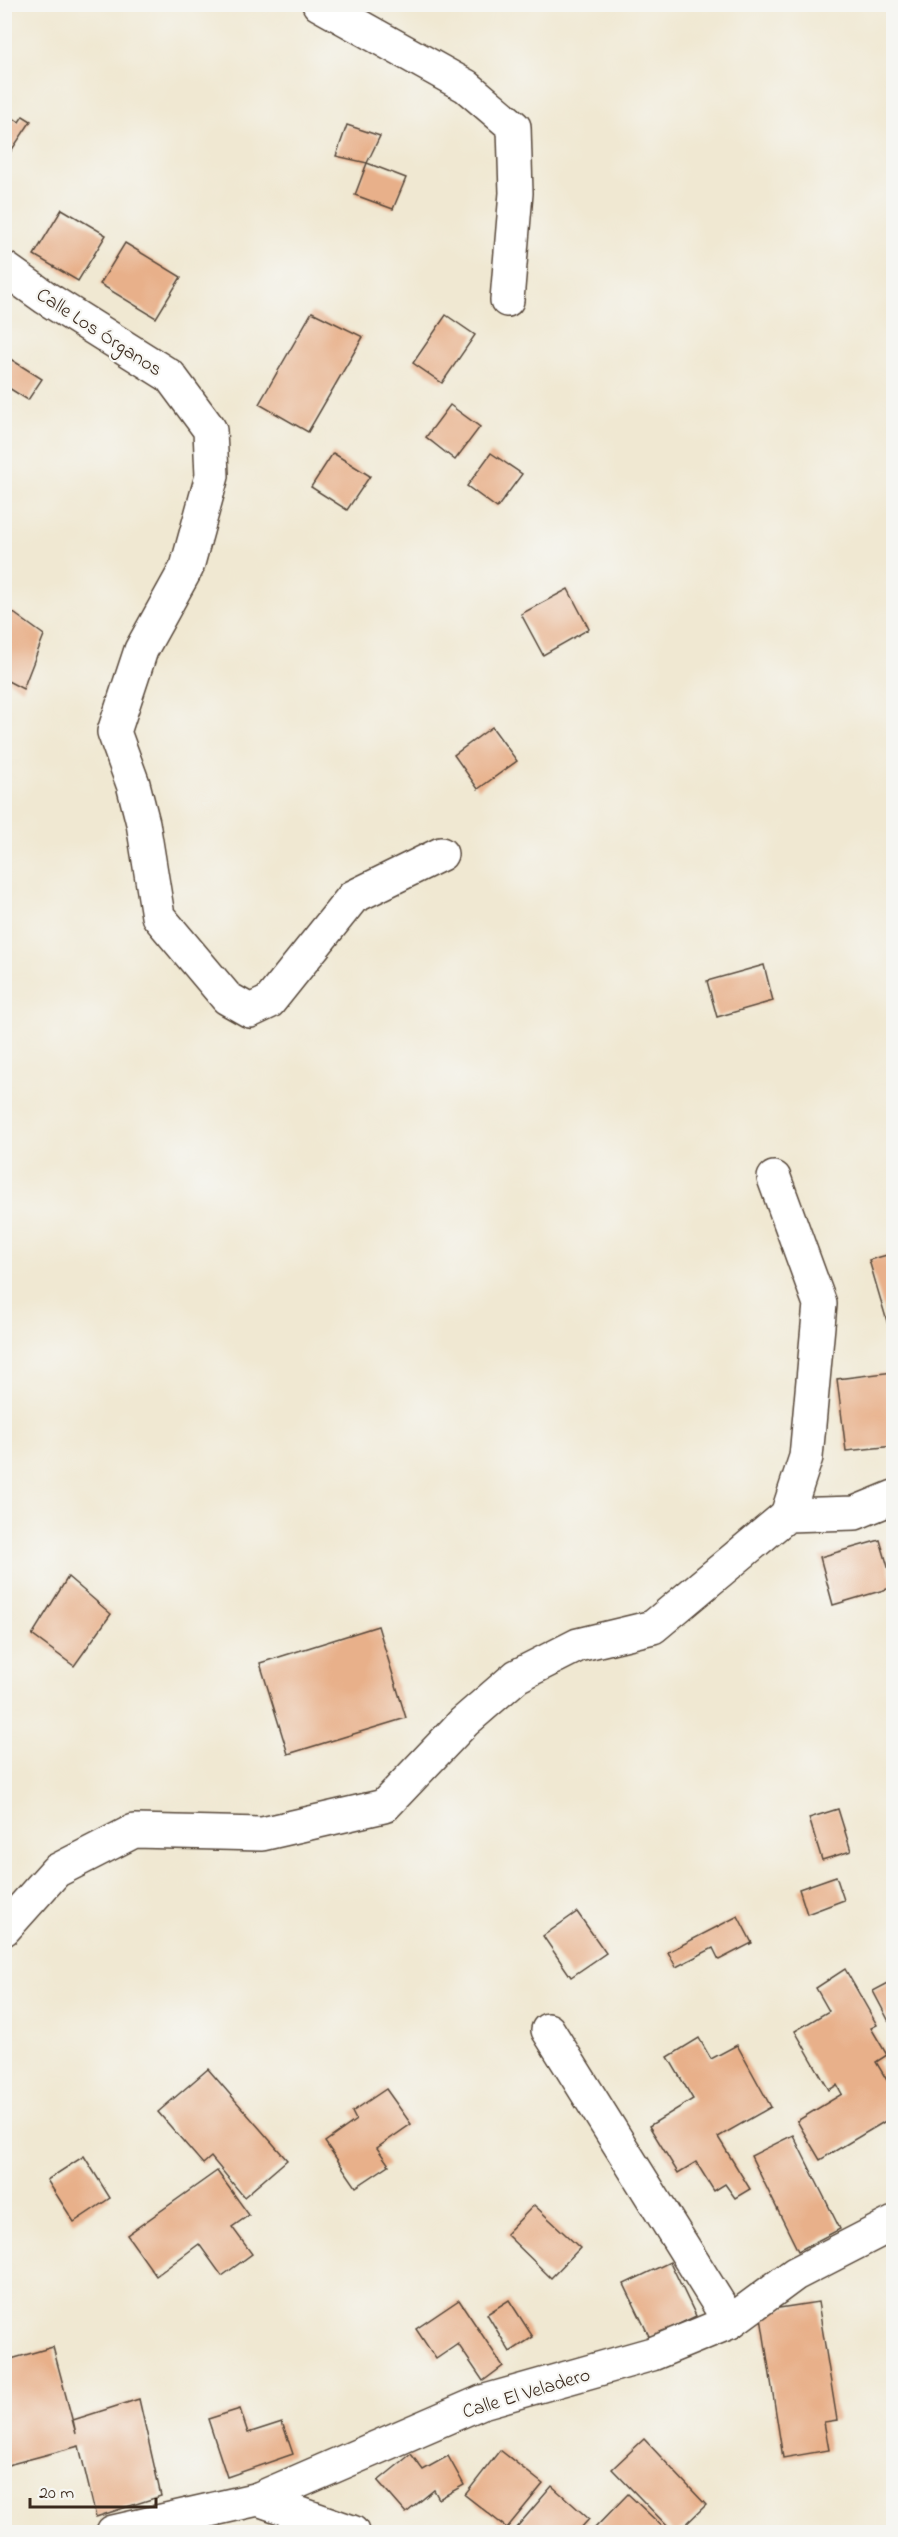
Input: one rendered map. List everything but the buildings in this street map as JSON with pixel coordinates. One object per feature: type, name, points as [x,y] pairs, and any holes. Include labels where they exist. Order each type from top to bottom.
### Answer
[{"type":"street","points":[[319,4],[466,86],[514,127],[516,193],[507,300]]},
{"type":"street","name":"Calle Los Órganos","points":[[4,268],[46,298],[170,376],[210,430],[212,476],[187,567],[141,650],[114,732],[133,784],[143,823],[158,916],[226,998],[250,1011],[269,1002],[353,897],[441,854]]},
{"type":"street","points":[[5,1926],[56,1870],[134,1831],[262,1834],[384,1806],[464,1722],[517,1676],[578,1645],[653,1627],[787,1515],[806,1457],[820,1304],[774,1178]]},
{"type":"street","points":[[787,1515],[855,1513],[894,1497]]},
{"type":"street","points":[[548,2030],[730,2322]]},
{"type":"street","name":"Calle El Veladero","points":[[113,2532],[258,2499],[482,2402],[652,2354],[730,2322],[795,2274],[894,2223]]},
{"type":"street","points":[[258,2499],[352,2532]]}]
